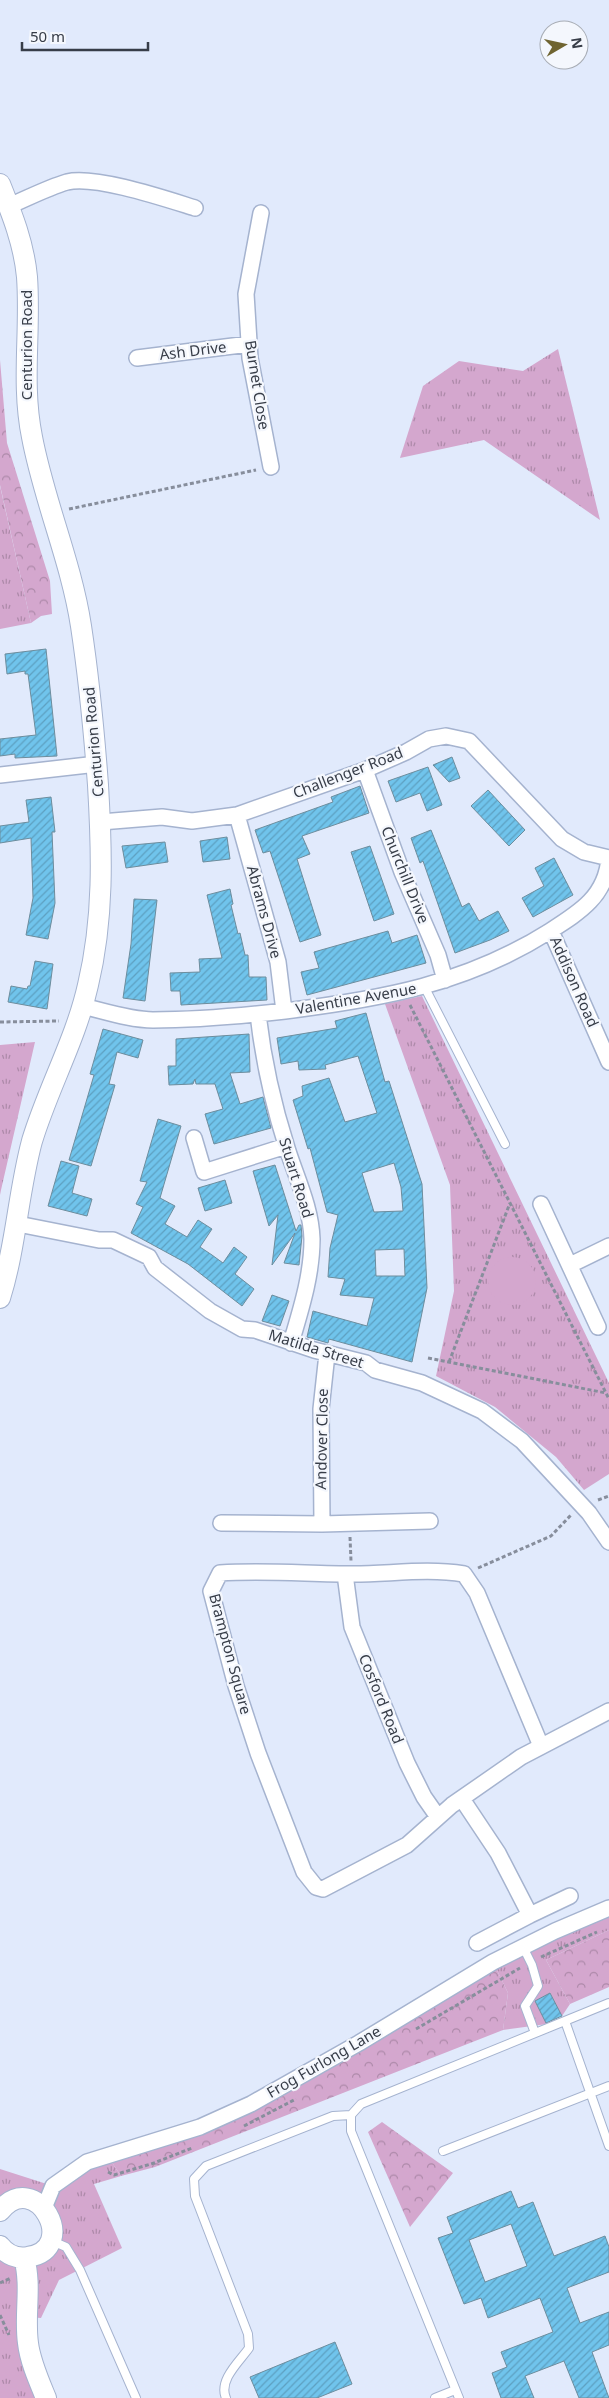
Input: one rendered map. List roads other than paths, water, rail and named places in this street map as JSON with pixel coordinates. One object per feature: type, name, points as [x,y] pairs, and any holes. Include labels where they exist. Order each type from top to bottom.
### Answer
[{"type":"street","points":[[9,206],[68,182],[101,183],[153,194],[195,208]]},
{"type":"street","name":"Centurion Road","points":[[0,184],[24,254],[28,313],[26,378],[32,436],[46,496],[75,592],[93,703],[101,822],[102,878],[99,930],[80,1013],[32,1141],[18,1224],[0,1298]]},
{"type":"street","name":"Burnet Close","points":[[261,213],[246,294],[249,344],[271,467]]},
{"type":"street","name":"Ash Drive","points":[[137,358],[249,344]]},
{"type":"street","name":"Challenger Road","points":[[101,822],[162,818],[192,821],[238,815],[365,770],[406,752],[429,739],[446,736],[468,740],[562,839],[584,852],[609,858]]},
{"type":"street","points":[[0,775],[97,764]]},
{"type":"street","name":"Churchill Drive","points":[[365,770],[402,872],[438,955],[445,980]]},
{"type":"street","name":"Abrams Drive","points":[[238,815],[278,962],[284,1011]]},
{"type":"street","name":"Valentine Avenue","points":[[80,1013],[150,1020],[258,1014],[330,1006],[404,993],[492,964],[581,912],[597,896],[608,872],[609,858]]},
{"type":"street","name":"Addison Road","points":[[551,931],[609,1062]]},
{"type":"street","name":"Stuart Road","points":[[258,1014],[262,1054],[286,1146],[309,1213],[312,1239],[304,1300],[291,1343]]},
{"type":"street","points":[[194,1138],[204,1172],[286,1146]]},
{"type":"street","points":[[541,1204],[598,1327]]},
{"type":"street","name":"Matilda Street","points":[[18,1224],[99,1240],[113,1240],[149,1257],[155,1268],[223,1319],[242,1329],[255,1330],[327,1354],[366,1363],[375,1370],[422,1383],[482,1411],[522,1441],[581,1505],[609,1542]]},
{"type":"street","points":[[570,1265],[609,1246]]},
{"type":"street","name":"Andover Close","points":[[322,1524],[321,1409],[327,1354]]},
{"type":"street","points":[[221,1523],[349,1524],[430,1521]]},
{"type":"street","name":"Brampton Square","points":[[541,1746],[477,1593],[464,1574],[445,1571],[349,1574],[220,1573],[211,1591],[236,1686],[258,1753],[304,1872],[316,1887],[323,1889],[407,1845],[438,1817],[521,1757],[609,1711]]},
{"type":"street","name":"Cosford Road","points":[[349,1574],[352,1627],[407,1763],[424,1797],[438,1817]]},
{"type":"street","points":[[462,1799],[498,1853],[530,1915]]},
{"type":"street","points":[[477,1943],[570,1896]]},
{"type":"street","name":"Frog Furlong Lane","points":[[44,2208],[53,2186],[87,2162],[200,2127],[251,2104],[358,2043],[492,1962],[609,1908]]},
{"type":"street","points":[[0,2211],[13,2201],[23,2199],[33,2201],[44,2208],[51,2220],[52,2231],[50,2240],[40,2252],[24,2258],[13,2256],[0,2246]]},
{"type":"street","points":[[24,2258],[29,2276],[26,2317],[28,2345],[46,2398]]},
{"type":"lane","points":[[424,986],[505,1144]]},
{"type":"lane","points":[[522,1947],[532,1966],[538,1986],[525,2006],[535,2033]]},
{"type":"lane","points":[[435,2398],[457,2394],[351,2131],[351,2115],[361,2104],[609,2003]]},
{"type":"lane","points":[[565,2021],[609,2146]]},
{"type":"lane","points":[[443,2151],[609,2086]]},
{"type":"lane","points":[[226,2398],[224,2393],[225,2381],[250,2348],[249,2341],[195,2196],[194,2179],[206,2166],[333,2116],[351,2115]]},
{"type":"lane","points":[[50,2240],[66,2247],[80,2270],[136,2398]]}]
